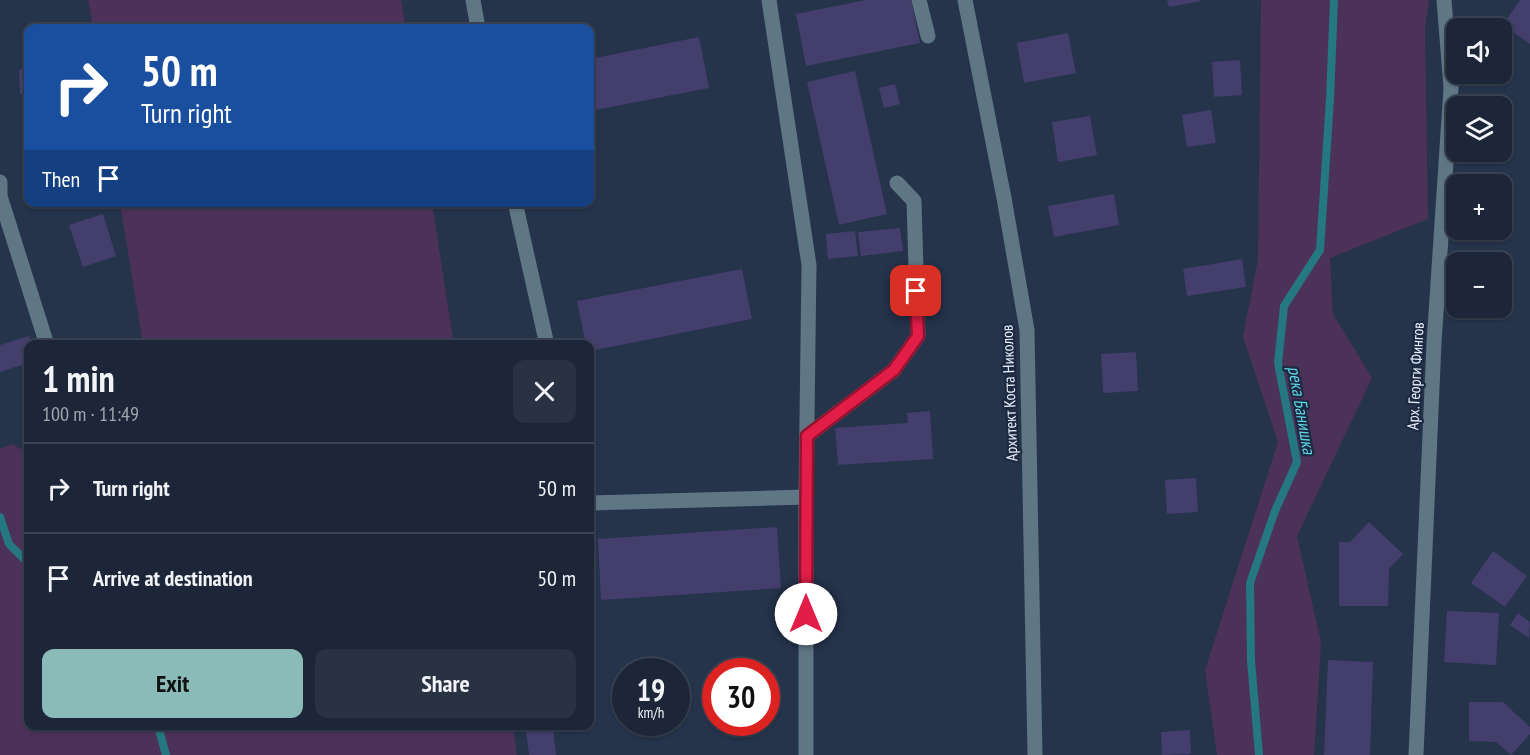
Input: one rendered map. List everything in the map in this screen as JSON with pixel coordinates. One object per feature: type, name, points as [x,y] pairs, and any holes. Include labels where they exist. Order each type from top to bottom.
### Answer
[{"type":"street","points":[[473,0],[477,24]]},
{"type":"street","points":[[769,0],[809,265],[806,755]]},
{"type":"street","points":[[919,0],[928,36]]},
{"type":"street","name":"Архитект Коста Николов","points":[[965,0],[1004,198],[1026,330],[1035,755]]},
{"type":"street","name":"Арх. Георги Фингов","points":[[1416,755],[1434,343],[1451,88],[1444,0]]},
{"type":"street","points":[[0,182],[0,196],[45,340]]},
{"type":"street","points":[[807,436],[894,370],[918,336],[914,201],[897,183]]},
{"type":"street","points":[[516,207],[546,340]]},
{"type":"street","points":[[594,503],[806,497]]},
{"type":"shaded area","points":[[88,0],[401,0],[405,24],[92,24]]},
{"type":"shaded area","points":[[1261,0],[1429,0],[1425,29],[1428,219],[1330,258],[1333,314],[1372,378],[1297,536],[1321,642],[1314,755],[1217,755],[1205,670],[1278,442],[1243,337],[1258,259]]},
{"type":"shaded area","points":[[121,207],[433,207],[453,340],[142,340]]},
{"type":"shaded area","points":[[12,444],[24,451],[24,730],[514,730],[517,755],[0,755],[0,449]]},
{"type":"building","points":[[866,0],[911,0],[920,43],[806,66],[796,14]]},
{"type":"building","points":[[1167,0],[1201,0],[1201,1],[1169,7]]},
{"type":"building","points":[[1520,0],[1530,0],[1530,44],[1512,31],[1512,18],[1508,18]]},
{"type":"building","points":[[1068,33],[1076,73],[1024,83],[1017,43]]},
{"type":"building","points":[[699,37],[709,88],[594,110],[594,58]]},
{"type":"building","points":[[1240,60],[1242,95],[1214,97],[1212,62]]},
{"type":"building","points":[[24,69],[24,94],[20,94],[19,70]]},
{"type":"building","points":[[855,71],[887,214],[839,225],[807,82]]},
{"type":"building","points":[[895,84],[900,104],[884,108],[879,88]]},
{"type":"building","points":[[1211,110],[1216,143],[1187,147],[1182,115]]},
{"type":"building","points":[[1090,116],[1097,155],[1058,162],[1052,122]]},
{"type":"building","points":[[1114,194],[1119,225],[1054,237],[1048,206]]},
{"type":"building","points":[[103,214],[116,256],[83,267],[69,225]]},
{"type":"building","points":[[900,228],[903,251],[861,256],[858,232]]},
{"type":"building","points":[[855,231],[858,256],[828,259],[826,234]]},
{"type":"building","points":[[1242,259],[1246,287],[1187,296],[1183,269]]},
{"type":"building","points":[[742,269],[752,319],[594,350],[594,340],[585,340],[577,301]]},
{"type":"building","points":[[29,336],[30,340],[24,340],[24,364],[0,372],[0,345]]},
{"type":"building","points":[[1136,352],[1138,391],[1103,393],[1101,354]]},
{"type":"building","points":[[930,411],[933,459],[838,465],[835,428],[908,423],[907,413]]},
{"type":"building","points":[[1196,478],[1198,512],[1167,514],[1165,480]]},
{"type":"building","points":[[1369,522],[1403,554],[1389,569],[1388,606],[1339,606],[1339,542],[1350,542]]},
{"type":"building","points":[[777,527],[781,588],[601,600],[598,539]]},
{"type":"building","points":[[1493,551],[1527,576],[1505,607],[1471,583]]},
{"type":"building","points":[[1447,611],[1499,613],[1496,665],[1444,662]]},
{"type":"building","points":[[1518,613],[1530,622],[1529,638],[1510,625]]},
{"type":"building","points":[[1328,660],[1373,662],[1370,755],[1324,755]]},
{"type":"building","points":[[1469,702],[1503,702],[1530,727],[1530,734],[1511,755],[1496,742],[1469,741]]},
{"type":"building","points":[[526,730],[553,730],[556,755],[529,755]]},
{"type":"building","points":[[1190,730],[1191,754],[1162,755],[1161,732]]},
{"type":"waterway","name":"река Банишка","points":[[1259,755],[1251,660],[1250,583],[1275,511],[1297,462],[1278,363],[1284,306],[1320,250],[1334,0]]},
{"type":"waterway","points":[[0,517],[9,544],[24,559]]},
{"type":"waterway","points":[[159,730],[166,755]]},
{"type":"route","points":[[806,614],[807,436],[894,370],[918,336],[916,291]]}]
